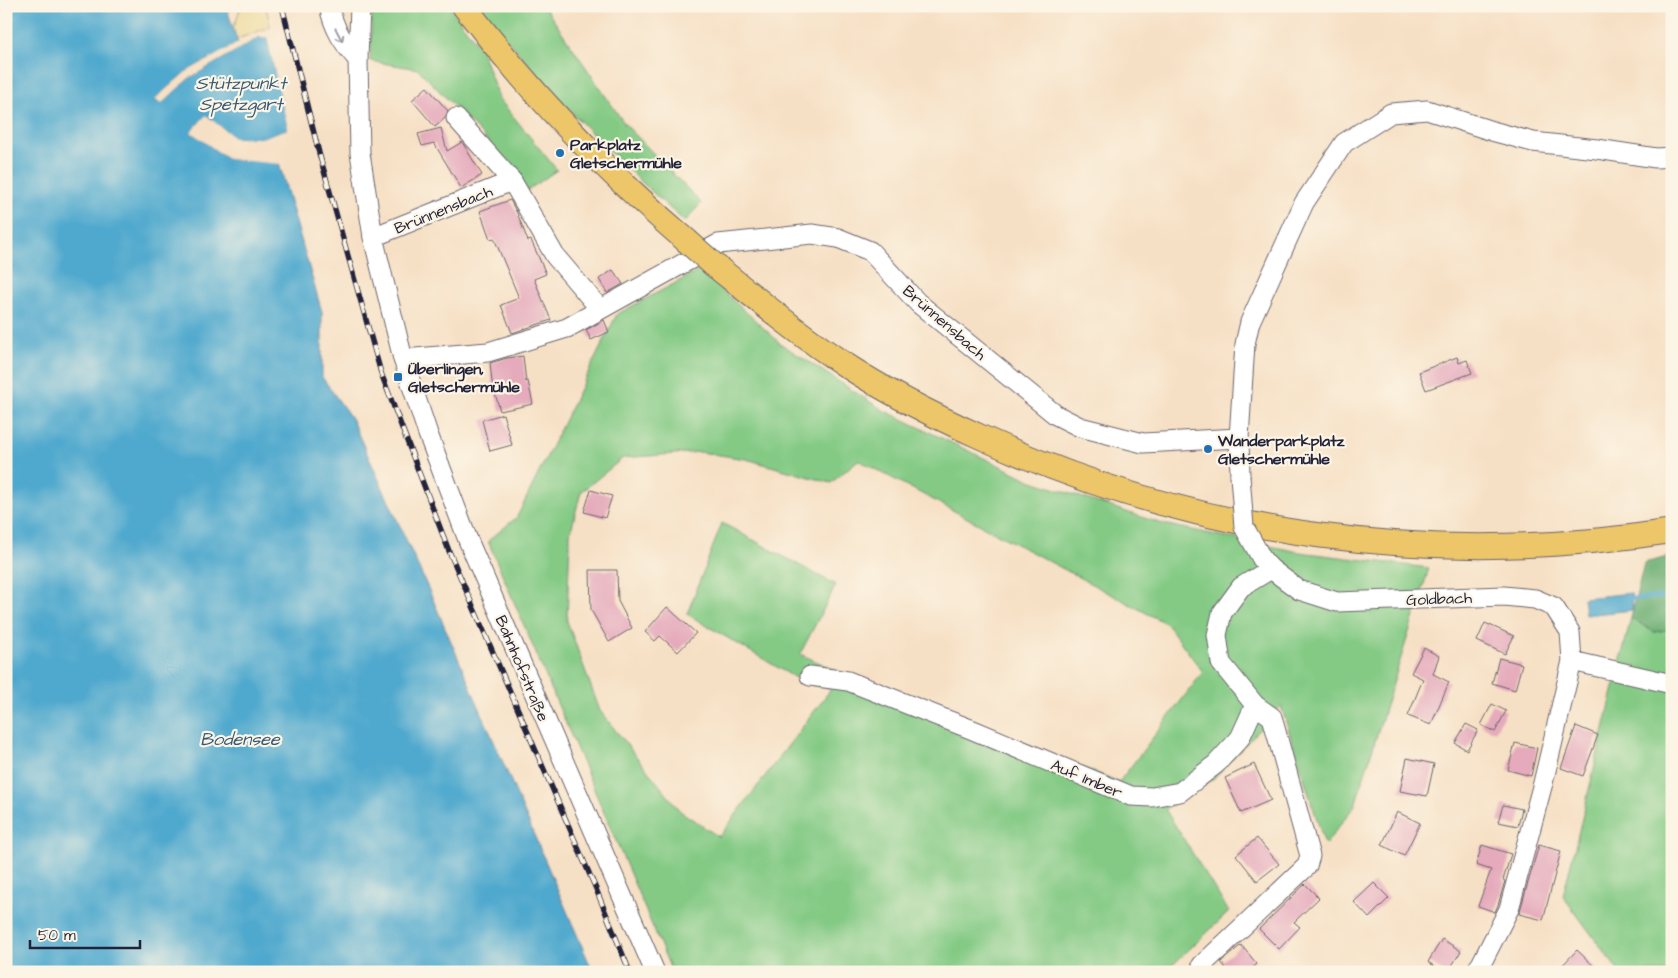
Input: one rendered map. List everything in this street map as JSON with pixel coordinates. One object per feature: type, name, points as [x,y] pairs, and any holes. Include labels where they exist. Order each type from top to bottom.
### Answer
[{"type":"main road","points":[[464,6],[495,47],[552,111],[657,216],[713,264],[780,318],[844,364],[898,396],[1013,452],[1132,496],[1256,526],[1318,536],[1382,543],[1509,547],[1572,543],[1672,531]]},
{"type":"street","points":[[329,6],[332,22],[358,60]]},
{"type":"street","name":"Bahnhofstraße","points":[[360,6],[358,60],[360,154],[373,237],[403,359],[428,434],[468,540],[655,972]]},
{"type":"street","points":[[1204,972],[1202,966],[1307,866],[1310,856],[1272,717],[1255,705],[1221,663],[1217,635],[1222,613],[1241,587],[1266,564],[1244,527],[1239,438],[1245,344],[1250,322],[1304,203],[1344,143],[1391,113],[1427,110],[1533,142],[1656,158],[1672,157]]},
{"type":"street","name":"Brünnensbach","points":[[456,118],[512,180],[555,256],[600,309]]},
{"type":"street","name":"Brünnensbach","points":[[373,237],[512,180]]},
{"type":"street","name":"Brünnensbach","points":[[403,359],[488,352],[567,328],[718,244],[812,234],[838,238],[870,251],[918,302],[1056,415],[1080,427],[1143,443],[1239,438]]},
{"type":"street","name":"Goldbach","points":[[1266,564],[1299,590],[1337,602],[1504,596],[1535,599],[1554,607],[1570,632],[1572,661],[1543,783],[1509,910],[1475,972]]},
{"type":"street","points":[[1572,661],[1672,684]]},
{"type":"street","name":"Auf Imber","points":[[810,676],[848,681],[1131,796],[1152,798],[1180,792],[1216,764],[1240,738],[1255,705]]},
{"type":"green space","points":[[372,6],[449,6],[481,49],[499,99],[557,170],[528,190],[494,147],[418,69],[370,61]]},
{"type":"green space","points":[[480,6],[544,6],[624,123],[701,203],[685,222],[630,172],[578,119],[528,64]]},
{"type":"green space","points":[[700,270],[781,344],[883,410],[1032,481],[1163,524],[1299,552],[1429,568],[1355,805],[1325,845],[1281,706],[1214,778],[1165,809],[1229,912],[1165,972],[672,972],[488,541],[517,517],[617,314]],"holes":[[[700,452],[746,459],[831,483],[858,460],[1167,624],[1203,672],[1119,782],[838,671],[800,654],[836,585],[722,523],[687,614],[804,683],[831,689],[719,837],[680,811],[600,711],[567,621],[570,534],[581,492],[623,458]]]},
{"type":"green space","points":[[1672,556],[1672,629],[1654,632],[1631,618],[1644,563]]},
{"type":"green space","points":[[1631,618],[1654,632],[1672,629],[1672,972],[1619,972],[1563,896]]},
{"type":"sand","points":[[241,6],[266,6],[270,27],[229,42]]},
{"type":"water","name":"Bodensee","points":[[6,6],[226,6],[238,43],[186,72],[155,99],[161,104],[189,78],[259,37],[267,36],[288,129],[261,138],[235,138],[206,115],[191,132],[228,159],[279,163],[322,312],[322,377],[351,418],[428,588],[593,972],[6,972]]},
{"type":"water","points":[[1631,593],[1633,610],[1585,615],[1583,598]]},
{"type":"pier","points":[[269,34],[290,131],[261,141],[235,140],[206,118],[195,132],[229,157],[279,161],[281,164],[228,159],[191,132],[206,115],[235,138],[261,138],[288,129],[267,37],[259,37],[189,78],[161,104],[155,99],[186,72],[240,42],[239,45],[187,75],[159,99],[161,100],[188,76],[258,35]]},
{"type":"building","points":[[427,87],[448,111],[445,118],[435,127],[412,100]]},
{"type":"building","points":[[441,128],[447,151],[462,142],[482,175],[461,188],[434,143],[422,146],[418,134]]},
{"type":"building","points":[[510,200],[528,241],[531,240],[546,274],[534,279],[551,320],[512,333],[501,305],[519,298],[494,238],[490,239],[480,211]]},
{"type":"building","points":[[613,270],[623,284],[607,293],[599,279]]},
{"type":"building","points":[[604,320],[609,332],[591,340],[586,330]]},
{"type":"building","points":[[523,356],[526,382],[528,381],[533,404],[500,411],[492,382],[490,363]]},
{"type":"building","points":[[1457,357],[1459,363],[1467,360],[1472,373],[1426,390],[1419,372]]},
{"type":"building","points":[[503,414],[512,445],[490,451],[482,420]]},
{"type":"building","points":[[591,490],[612,496],[605,518],[584,512]]},
{"type":"building","points":[[590,570],[617,570],[618,601],[632,628],[609,642],[591,610]]},
{"type":"building","points":[[667,607],[696,633],[678,652],[660,636],[655,641],[645,632]]},
{"type":"building","points":[[1485,623],[1514,636],[1505,654],[1477,641]]},
{"type":"building","points":[[1424,648],[1439,656],[1433,674],[1449,682],[1431,725],[1408,716],[1423,679],[1411,673]]},
{"type":"building","points":[[1499,658],[1522,664],[1515,690],[1492,683]]},
{"type":"building","points":[[1492,704],[1506,711],[1495,732],[1481,725]]},
{"type":"building","points":[[1466,724],[1478,730],[1467,750],[1455,743]]},
{"type":"building","points":[[1576,726],[1598,735],[1583,776],[1561,768]]},
{"type":"building","points":[[1515,743],[1537,748],[1531,776],[1508,770]]},
{"type":"building","points":[[1407,758],[1434,764],[1427,796],[1400,791]]},
{"type":"building","points":[[1254,764],[1271,800],[1241,813],[1225,778]]},
{"type":"building","points":[[1503,805],[1522,809],[1518,826],[1498,822]]},
{"type":"building","points":[[1397,812],[1420,823],[1404,856],[1382,845]]},
{"type":"building","points":[[1257,838],[1279,864],[1257,881],[1236,855]]},
{"type":"building","points":[[1482,845],[1511,854],[1495,912],[1478,906],[1491,870],[1476,865]]},
{"type":"building","points":[[1539,845],[1561,851],[1543,920],[1519,914]]},
{"type":"building","points":[[1374,883],[1389,898],[1369,918],[1354,902]]},
{"type":"building","points":[[1305,884],[1319,898],[1294,922],[1300,927],[1279,949],[1259,929]]},
{"type":"building","points":[[1442,939],[1461,951],[1448,972],[1443,972],[1428,962]]},
{"type":"building","points":[[1241,945],[1257,964],[1248,972],[1229,972],[1221,962]]},
{"type":"building","points":[[1577,950],[1600,972],[1556,972]]},
{"type":"waterway","points":[[1632,599],[1672,596]]},
{"type":"railway","points":[[282,6],[319,153],[381,373],[449,551],[596,889],[630,972]]},
{"type":"place","name":"Parkplatz Gletschermühle","points":[[560,153]]},
{"type":"place","name":"Überlingen, Gletschermühle","points":[[398,377]]},
{"type":"place","name":"Wanderparkplatz Gletschermühle","points":[[1208,449]]},
{"type":"water label","name":"Stützpunkt Spetzgart","points":[[241,94]]}]
